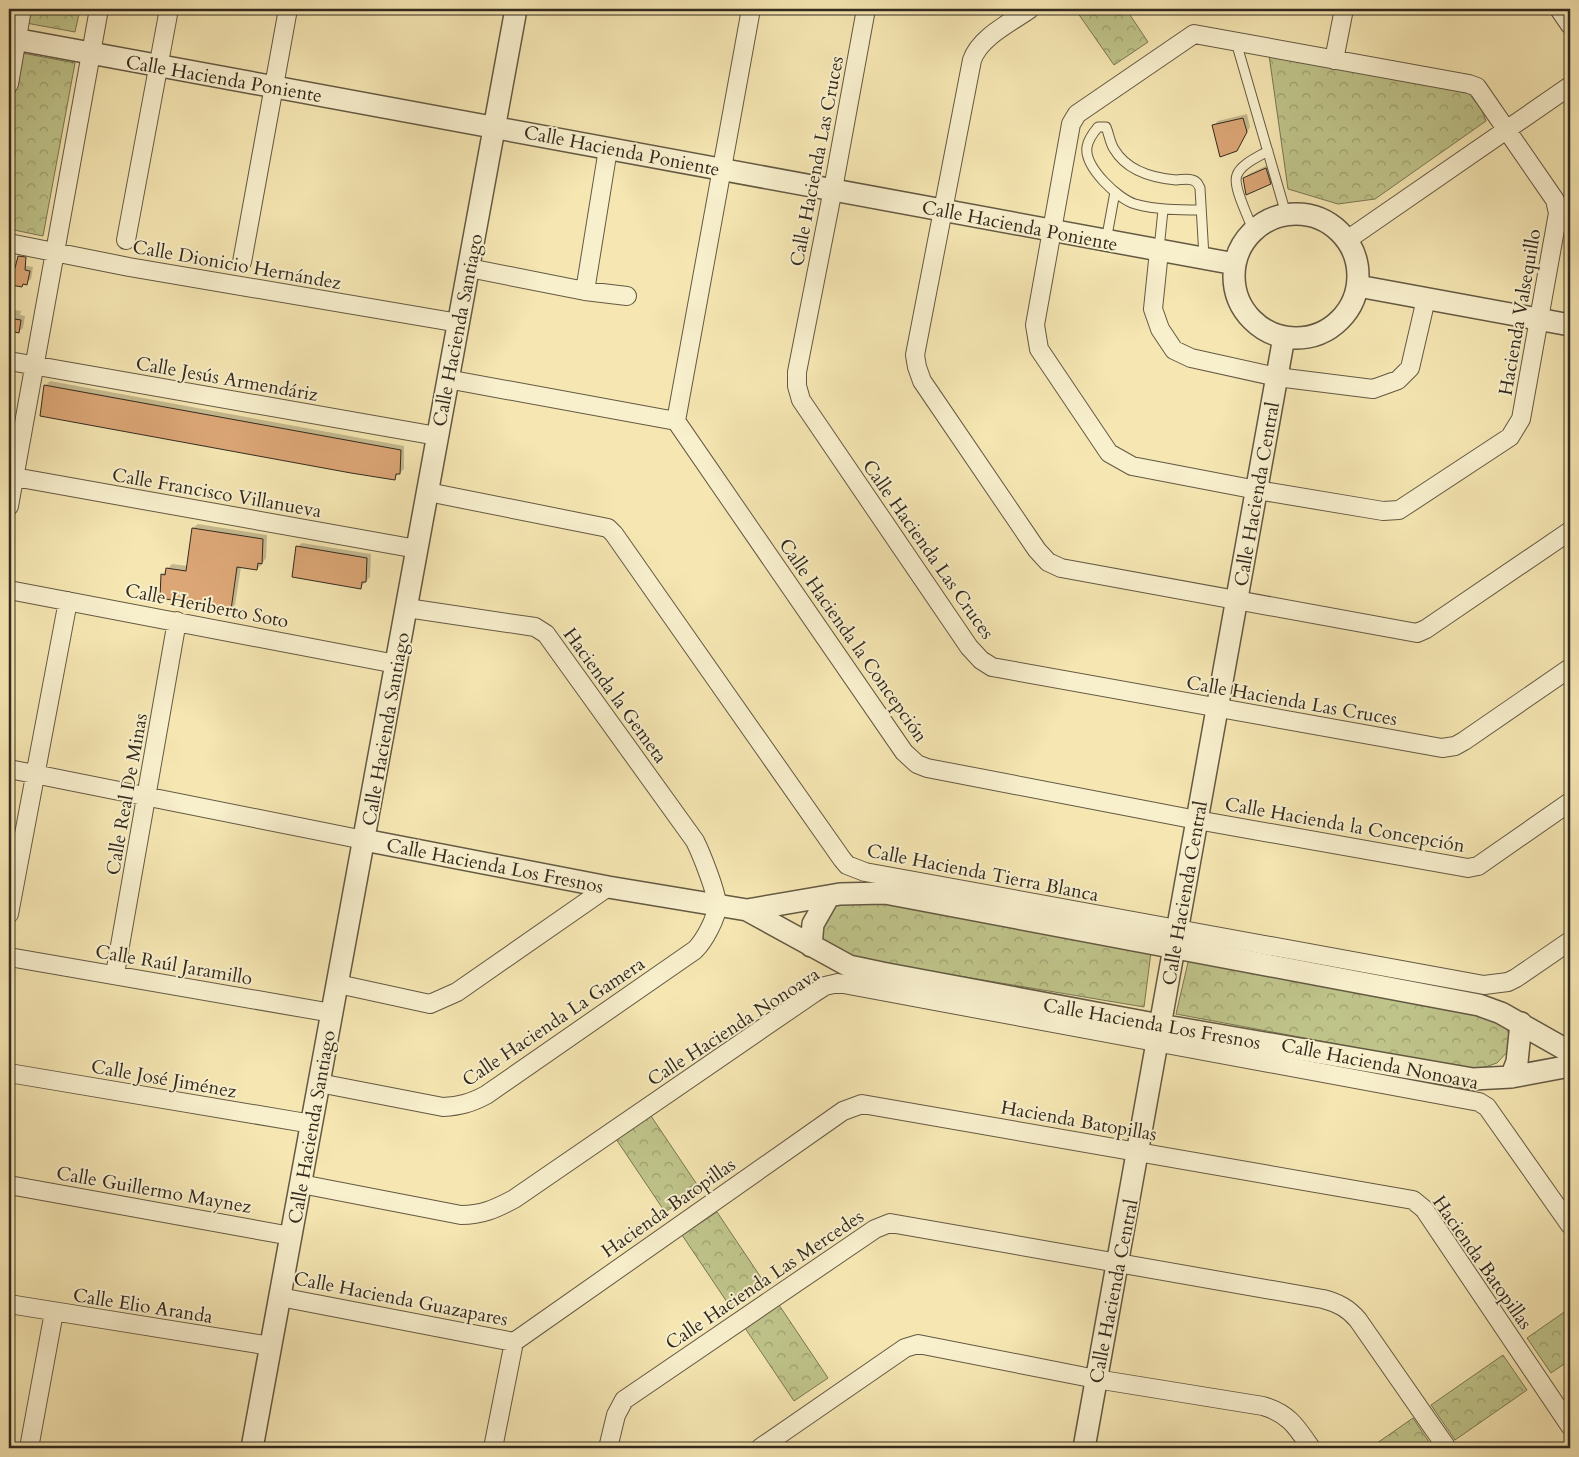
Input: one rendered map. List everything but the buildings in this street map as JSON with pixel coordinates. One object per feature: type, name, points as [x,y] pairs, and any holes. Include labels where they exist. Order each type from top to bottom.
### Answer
[{"type":"street","points":[[9,84],[13,39],[22,9]]},
{"type":"street","points":[[9,506],[12,477],[99,9]]},
{"type":"street","points":[[126,240],[169,9]]},
{"type":"street","points":[[242,262],[288,9]]},
{"type":"street","name":"Calle Hacienda Santiago","points":[[252,1448],[516,9]]},
{"type":"street","points":[[447,378],[676,421],[750,9]]},
{"type":"street","name":"Calle Hacienda Las Cruces","points":[[866,9],[834,189],[797,372],[796,386],[801,400],[969,647],[981,660],[992,667],[1217,710],[1448,748],[1464,741],[1570,668]]},
{"type":"street","points":[[1030,9],[975,50],[915,354],[922,381],[1037,550],[1048,562],[1060,568],[1417,633],[1426,629],[1570,531]]},
{"type":"street","points":[[1334,60],[1344,9]]},
{"type":"street","points":[[1559,9],[1570,25]]},
{"type":"street","name":"Hacienda Valsequillo","points":[[1198,34],[1334,60],[1477,87],[1484,94],[1558,206],[1540,320],[1521,419],[1516,430],[1510,437],[1399,510],[1383,511],[1257,490],[1132,466],[1109,453],[1036,341],[1035,326],[1067,145],[1071,124],[1077,114],[1189,36],[1198,34]]},
{"type":"street","name":"Calle Hacienda Poniente","points":[[13,39],[494,126],[608,149],[1235,264]]},
{"type":"street","points":[[1347,240],[1570,86]]},
{"type":"street","points":[[585,291],[608,149]]},
{"type":"street","points":[[1286,214],[1303,214],[1320,218],[1335,227],[1347,240],[1356,262],[1358,286],[1351,305],[1339,321],[1331,327],[1323,332],[1304,338],[1284,337],[1262,328],[1244,311],[1235,288],[1235,264],[1242,246],[1253,230],[1269,219],[1286,214]]},
{"type":"street","name":"Calle Dionicio Hernández","points":[[9,243],[459,323]]},
{"type":"street","points":[[1159,251],[1153,309],[1160,329],[1174,350],[1191,358],[1277,377],[1373,389],[1398,380],[1410,368],[1426,299]]},
{"type":"street","points":[[469,268],[585,291],[627,296]]},
{"type":"street","points":[[1358,286],[1570,325]]},
{"type":"street","name":"Calle Hacienda Central","points":[[1084,1448],[1139,1153],[1158,1034],[1284,337]]},
{"type":"street","name":"Calle Jesús Armendáriz","points":[[9,361],[437,436]]},
{"type":"street","name":"Calle Hacienda la Concepción","points":[[676,421],[904,752],[916,764],[927,768],[1197,820],[1468,868],[1478,866],[1570,802]]},
{"type":"street","name":"Calle Francisco Villanueva","points":[[12,477],[417,550]]},
{"type":"street","name":"Calle Hacienda Tierra Blanca","points":[[428,492],[608,528],[847,865],[865,872],[1175,939],[1484,985],[1508,982],[1516,978],[1570,941]]},
{"type":"street","name":"Calle Heriberto Soto","points":[[9,590],[396,664]]},
{"type":"street","points":[[9,914],[37,775],[68,601]]},
{"type":"street","name":"Hacienda la Gemeta","points":[[406,608],[535,627],[546,634],[695,841],[704,860],[717,905]]},
{"type":"street","name":"Calle Real De Minas","points":[[115,974],[148,795],[177,621]]},
{"type":"street","name":"Calle Hacienda Los Fresnos","points":[[9,769],[608,887],[747,910],[859,892],[885,893],[1175,939],[1479,1004],[1521,1023],[1570,1052]]},
{"type":"street","points":[[338,984],[430,1004],[438,1002],[457,992],[608,887]]},
{"type":"street","points":[[811,946],[813,924],[829,896]]},
{"type":"street","name":"Calle Hacienda La Gamera","points":[[319,1084],[443,1107],[462,1106],[473,1102],[486,1095],[695,950],[707,934],[717,905]]},
{"type":"street","name":"Calle Hacienda Los Fresnos","points":[[747,910],[849,966],[1158,1034],[1473,1079],[1511,1077],[1570,1066]]},
{"type":"street","name":"Calle Raúl Jaramillo","points":[[9,957],[115,974],[332,1014]]},
{"type":"street","name":"Calle Hacienda Nonoava","points":[[301,1184],[461,1214],[478,1215],[491,1212],[514,1199],[831,984],[838,983],[1158,1034],[1479,1102],[1494,1117],[1570,1225]]},
{"type":"street","points":[[1511,1077],[1517,1062],[1521,1023]]},
{"type":"street","name":"Calle José Jiménez","points":[[9,1073],[312,1124]]},
{"type":"street","name":"Hacienda Batopillas","points":[[514,1342],[853,1106],[862,1104],[1405,1198],[1418,1204],[1570,1426]]},
{"type":"street","name":"Calle Guillermo Maynez","points":[[9,1185],[291,1236]]},
{"type":"street","name":"Calle Hacienda Las Mercedes","points":[[608,1448],[616,1415],[624,1400],[886,1223],[1338,1303],[1349,1310],[1358,1320],[1447,1448]]},
{"type":"street","name":"Calle Hacienda Guazapares","points":[[280,1297],[514,1342]]},
{"type":"street","name":"Calle Elio Aranda","points":[[9,1304],[271,1346]]},
{"type":"street","points":[[29,1448],[54,1312]]},
{"type":"street","points":[[493,1448],[514,1342]]},
{"type":"street","points":[[760,1448],[912,1345],[918,1344],[1096,1380],[1263,1406],[1278,1411],[1290,1419],[1311,1448]]},
{"type":"lane","points":[[1236,42],[1286,214]]},
{"type":"lane","points":[[1201,210],[1163,210],[1133,204],[1115,192],[1094,169],[1087,155],[1087,147],[1098,127],[1106,127],[1114,149],[1138,171],[1148,175],[1178,180],[1190,179],[1196,182],[1200,188],[1204,258]]},
{"type":"lane","points":[[1067,145],[1087,147]]},
{"type":"lane","points":[[1253,230],[1236,185],[1237,175],[1243,167],[1268,151]]},
{"type":"lane","points":[[1106,241],[1115,192]]},
{"type":"lane","points":[[1159,251],[1163,210]]},
{"type":"green space","points":[[28,9],[80,9],[75,32],[26,23]]},
{"type":"green space","points":[[1075,9],[1126,9],[1148,42],[1114,65]]},
{"type":"green space","points":[[22,53],[75,63],[43,236],[9,229],[9,125]]},
{"type":"green space","points":[[1269,55],[1468,92],[1482,110],[1486,121],[1375,199],[1338,204],[1288,189]]},
{"type":"green space","points":[[853,896],[1151,952],[1144,1007],[864,960],[841,953],[818,938],[819,915]]},
{"type":"green space","points":[[1189,958],[1477,1008],[1506,1027],[1510,1037],[1509,1050],[1497,1063],[1476,1070],[1176,1014]]},
{"type":"green space","points":[[651,1116],[700,1189],[665,1212],[616,1139]]},
{"type":"green space","points":[[717,1212],[766,1285],[731,1308],[682,1235]]},
{"type":"green space","points":[[779,1305],[828,1378],[794,1401],[745,1328]]},
{"type":"green space","points":[[1570,1308],[1570,1360],[1551,1373],[1527,1338]]},
{"type":"green space","points":[[1503,1355],[1527,1390],[1455,1440],[1431,1405]]},
{"type":"green space","points":[[1413,1418],[1433,1448],[1370,1448]]}]
